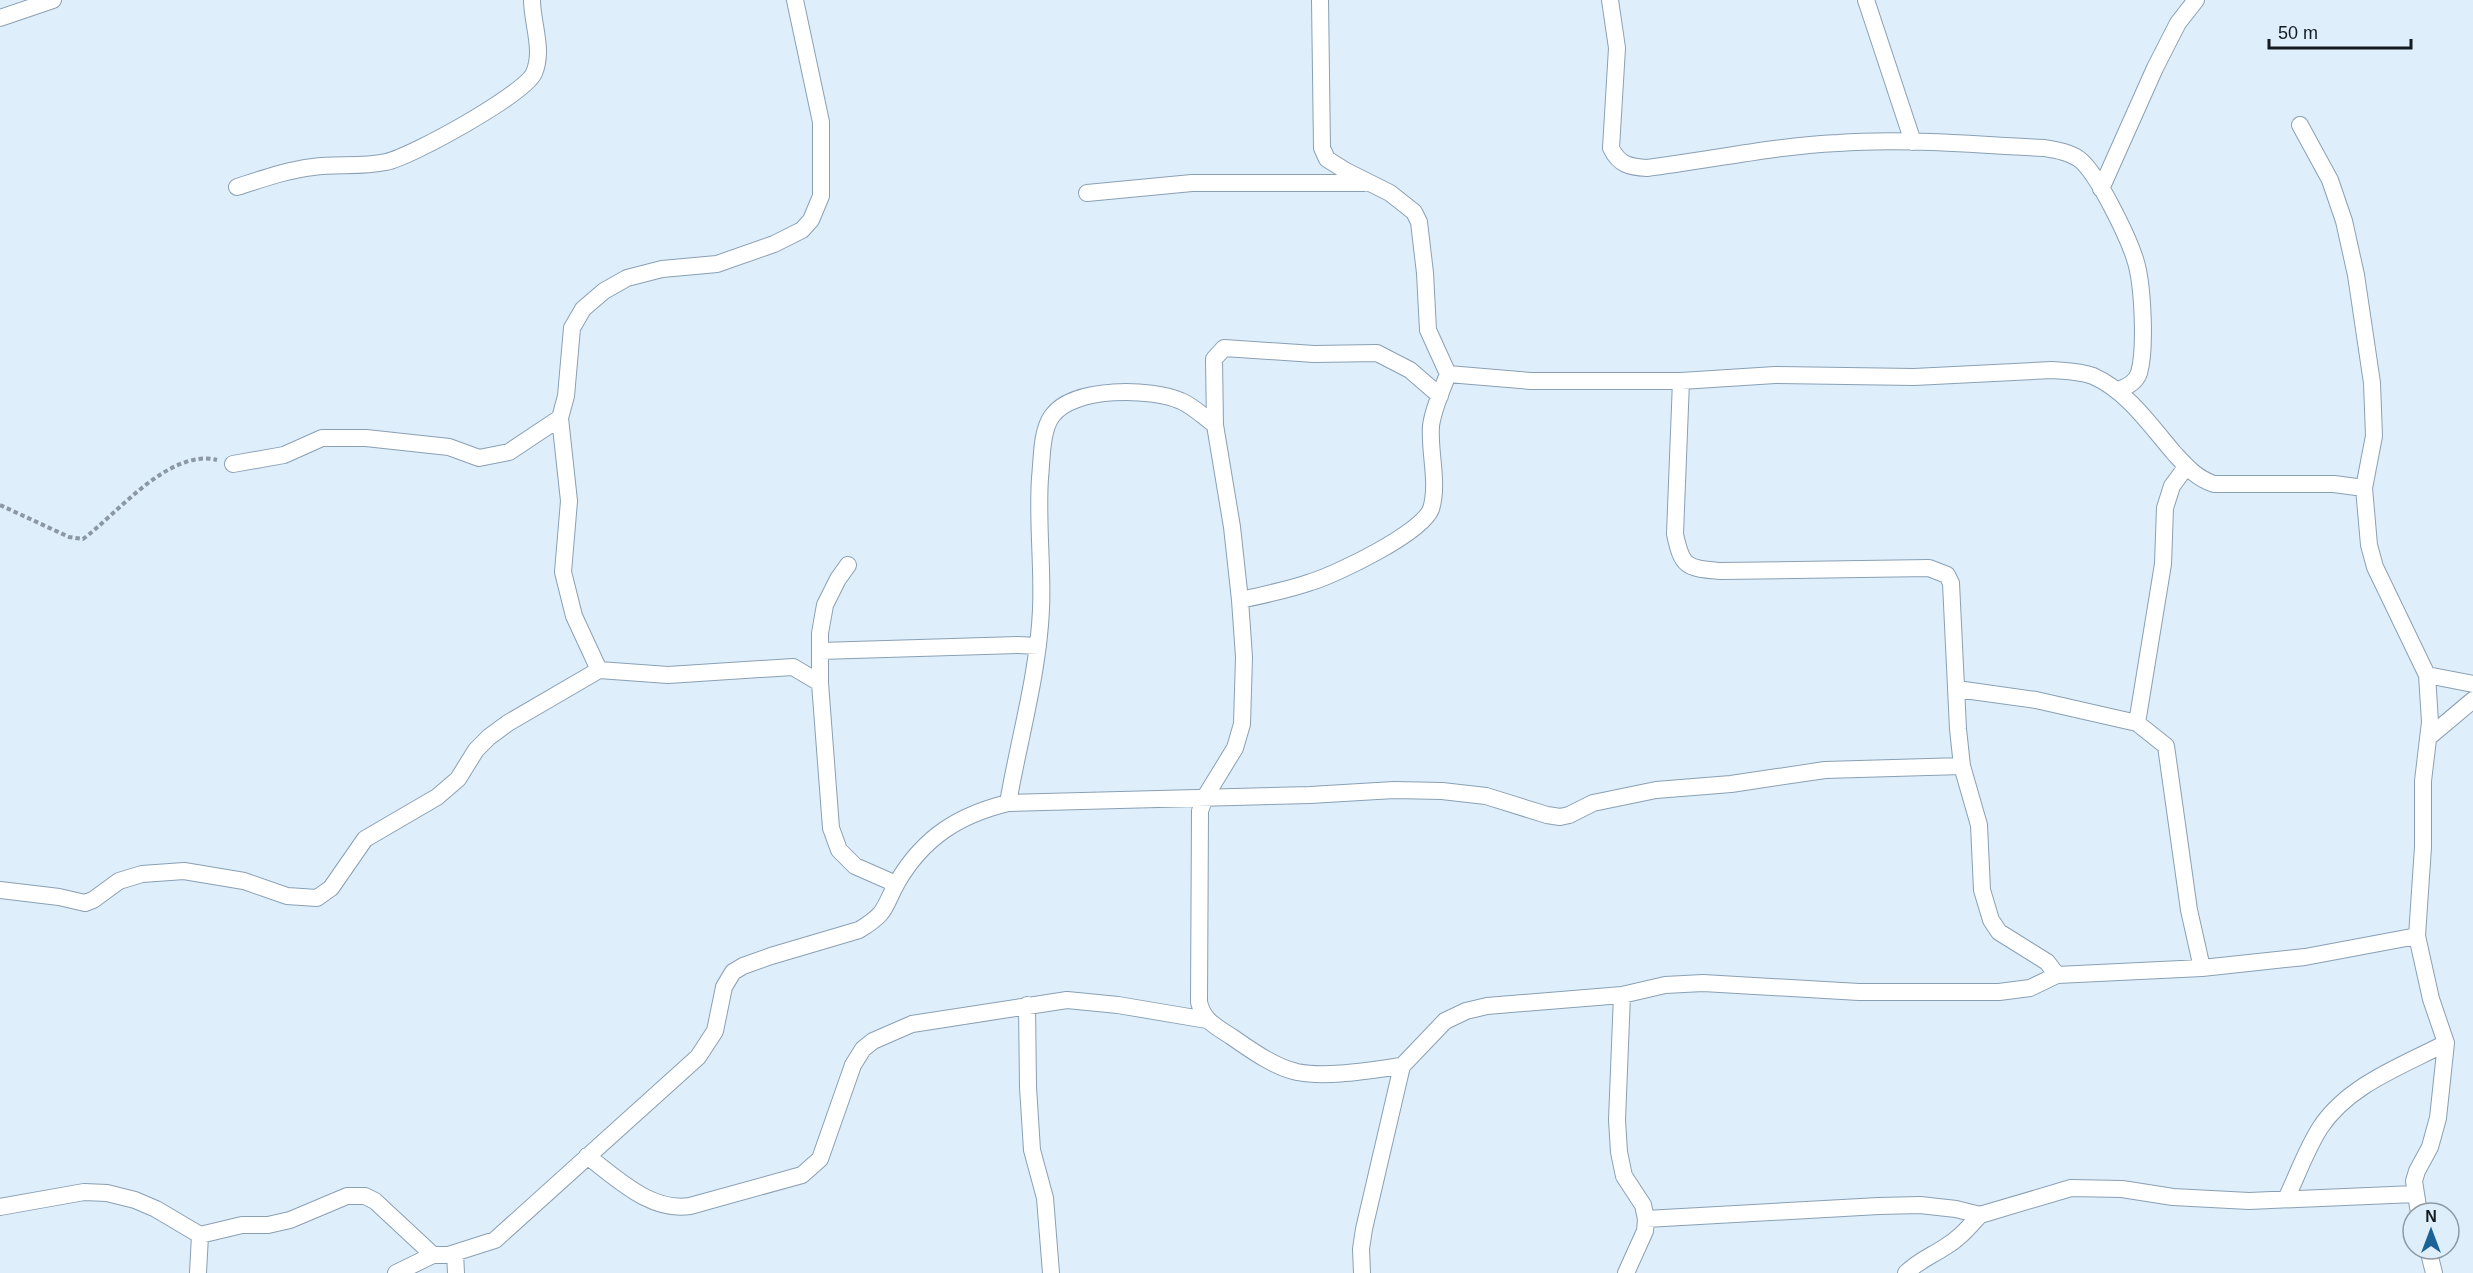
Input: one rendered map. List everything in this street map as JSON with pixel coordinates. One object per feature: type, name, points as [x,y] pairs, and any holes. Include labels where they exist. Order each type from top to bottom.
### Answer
[{"type":"street","points":[[0,18],[53,0]]},
{"type":"street","points":[[237,187],[313,166],[356,166],[388,162],[418,149],[495,106],[534,74],[537,63],[537,31],[532,0]]},
{"type":"street","points":[[599,670],[574,616],[563,572],[569,501],[560,418],[566,396],[572,328],[583,309],[604,291],[627,278],[662,270],[717,264],[784,239],[802,230],[811,220],[820,196],[821,122],[795,0]]},
{"type":"street","points":[[1240,600],[1314,582],[1397,540],[1424,521],[1433,497],[1431,425],[1448,374],[1428,330],[1419,222],[1408,206],[1328,159],[1322,148],[1320,0]]},
{"type":"street","points":[[1610,0],[1617,48],[1611,148],[1616,158],[1629,166],[1647,168],[1840,142],[1913,142],[2044,148],[2062,152],[2080,160],[2101,189],[2119,221],[2136,260],[2140,282],[2142,336],[2138,375],[2130,385],[2118,390]]},
{"type":"street","points":[[1866,0],[1913,142]]},
{"type":"street","points":[[2101,189],[2155,68],[2178,23],[2196,0]]},
{"type":"street","points":[[2300,125],[2330,180],[2344,220],[2356,275],[2372,383],[2374,436],[2364,488],[2369,545],[2375,567],[2427,675],[2430,699],[2429,737],[2422,781],[2422,847],[2417,936],[2431,999],[2446,1044],[2438,1118],[2430,1147],[2417,1171],[2416,1201]]},
{"type":"street","points":[[1087,193],[1192,183],[1371,183]]},
{"type":"street","points":[[1207,1020],[1199,1002],[1200,811],[1205,797],[1236,748],[1242,724],[1244,657],[1232,528],[1215,425],[1214,359],[1224,348],[1314,354],[1377,353],[1410,370],[1440,396]]},
{"type":"street","points":[[1448,374],[1530,381],[1682,381],[1775,375],[1914,377],[2052,370],[2092,376],[2118,390],[2187,467],[2202,480],[2214,484],[2334,484],[2364,488]]},
{"type":"street","points":[[1682,381],[1675,534],[1684,563],[1697,569],[1720,571],[1917,568],[1940,570],[1947,574],[1951,583],[1962,766],[1979,825],[1982,890],[1991,920],[1999,932],[2047,962],[2058,975]]},
{"type":"street","points":[[1008,803],[1038,646],[1041,609],[1039,498],[1044,442],[1052,416],[1062,407],[1095,393],[1156,393],[1182,402],[1215,425]]},
{"type":"street","points":[[233,464],[284,455],[322,438],[366,438],[449,447],[479,458],[509,452],[560,418]]},
{"type":"street","points":[[2137,723],[2163,564],[2165,508],[2172,486],[2187,467]]},
{"type":"street","points":[[848,566],[825,605],[820,625],[820,682],[831,828],[839,850],[855,866],[896,884]]},
{"type":"street","points":[[820,651],[1038,646]]},
{"type":"street","points":[[0,890],[59,897],[85,903],[93,900],[119,881],[142,874],[184,871],[244,881],[287,896],[317,898],[331,888],[365,839],[437,797],[458,779],[476,750],[489,737],[508,723],[599,670],[668,675],[793,667],[820,682]]},
{"type":"street","points":[[2427,675],[2473,684]]},
{"type":"street","points":[[1957,689],[2036,700],[2137,723],[2166,746],[2189,910],[2202,968]]},
{"type":"street","points":[[2429,737],[2473,700]]},
{"type":"street","points":[[396,1273],[433,1255],[455,1253],[495,1240],[698,1057],[715,1031],[724,987],[733,972],[764,958],[860,930],[876,920],[886,908],[896,884],[912,858],[945,829],[966,817],[1008,803],[1442,790],[1486,796],[1560,817],[1593,803],[1656,790],[1743,783],[1825,770],[1962,766]]},
{"type":"street","points":[[1362,1273],[1361,1249],[1364,1229],[1402,1066],[1445,1021],[1466,1011],[1496,1005],[1622,994],[1665,986],[1703,983],[1859,992],[1969,993],[2031,988],[2058,975],[2202,968],[2305,957],[2417,936]]},
{"type":"street","points":[[1622,994],[1617,1120],[1619,1152],[1624,1176],[1642,1205],[1646,1219],[1645,1231],[1626,1273]]},
{"type":"street","points":[[587,1156],[644,1197],[663,1206],[678,1208],[802,1175],[820,1159],[853,1065],[863,1048],[912,1024],[1067,1000],[1118,1005],[1207,1020],[1277,1065],[1297,1072],[1324,1073],[1402,1066]]},
{"type":"street","points":[[1027,1005],[1028,1088],[1032,1150],[1045,1198],[1050,1273]]},
{"type":"street","points":[[2286,1199],[2321,1127],[2340,1106],[2360,1088],[2446,1044]]},
{"type":"street","points":[[1646,1219],[1920,1205],[1956,1209],[1980,1215],[2071,1188],[2122,1189],[2173,1197],[2249,1201],[2415,1194]]},
{"type":"street","points":[[0,1207],[84,1192],[106,1193],[135,1200],[156,1209],[200,1235],[242,1225],[268,1225],[290,1220],[337,1199],[365,1196],[384,1208],[433,1255]]},
{"type":"street","points":[[1906,1273],[1916,1263],[1946,1247],[1966,1231],[1980,1215]]},
{"type":"street","points":[[198,1273],[200,1235]]},
{"type":"street","points":[[455,1253],[456,1273]]},
{"type":"path","points":[[0,505],[69,537],[83,539],[117,507],[154,478],[199,460],[213,459],[233,464]]}]
